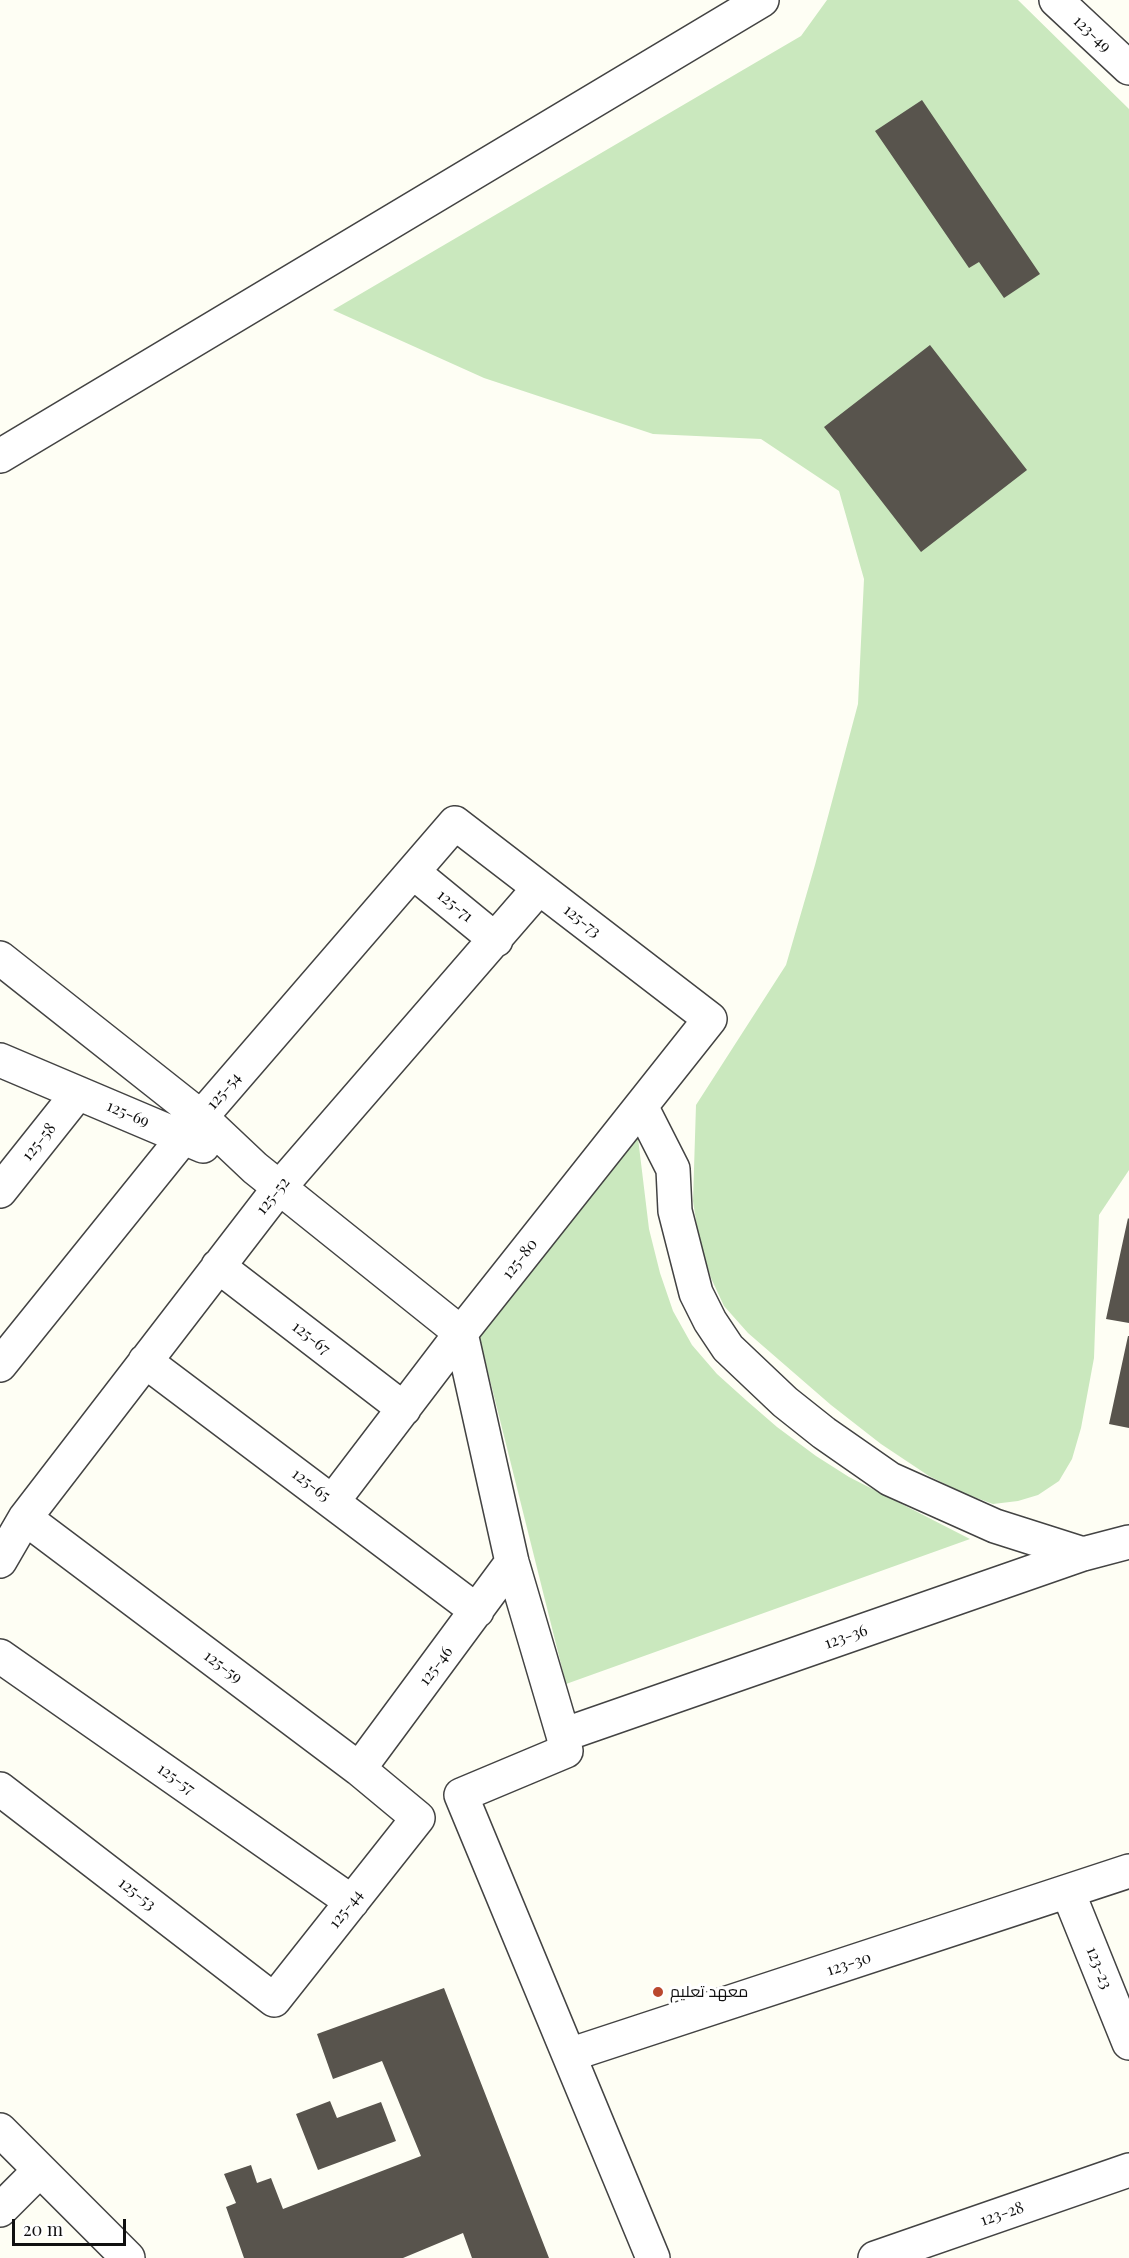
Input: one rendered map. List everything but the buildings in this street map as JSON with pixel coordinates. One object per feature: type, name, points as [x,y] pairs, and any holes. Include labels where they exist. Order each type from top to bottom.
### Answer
[{"type":"street","points":[[0,456],[762,0]]},
{"type":"street","name":"123-49","points":[[1056,0],[1129,68]]},
{"type":"street","name":"125-54","points":[[0,1365],[192,1127],[455,823]]},
{"type":"street","name":"125-73","points":[[455,823],[710,1019]]},
{"type":"street","name":"125-71","points":[[413,872],[496,940]]},
{"type":"street","name":"125-52","points":[[0,1561],[25,1518],[218,1266],[267,1178],[496,940],[539,888]]},
{"type":"street","points":[[0,958],[192,1127]]},
{"type":"street","name":"125-80","points":[[333,1501],[461,1333],[710,1019]]},
{"type":"street","name":"125-69","points":[[0,1060],[78,1093],[192,1127],[267,1178],[461,1333]]},
{"type":"street","name":"125-58","points":[[0,1191],[78,1093]]},
{"type":"street","points":[[641,1106],[673,1169],[675,1211],[696,1293],[710,1321],[728,1348],[784,1402],[891,1479],[995,1526],[1083,1554]]},
{"type":"street","name":"125-67","points":[[218,1266],[404,1409]]},
{"type":"street","points":[[461,1333],[512,1562],[566,1751],[460,1795],[653,2258]]},
{"type":"street","name":"125-65","points":[[144,1361],[477,1611]]},
{"type":"street","name":"125-59","points":[[25,1518],[359,1769],[418,1818]]},
{"type":"street","name":"123-36","points":[[563,1735],[1083,1554],[1129,1542]]},
{"type":"street","name":"125-46","points":[[359,1769],[512,1562]]},
{"type":"street","name":"125-57","points":[[0,1656],[352,1902]]},
{"type":"street","name":"125-53","points":[[0,1789],[274,2000]]},
{"type":"street","points":[[418,1818],[471,1822]]},
{"type":"street","name":"125-44","points":[[274,2000],[418,1818]]},
{"type":"street","name":"123-30","points":[[569,2055],[1129,1871]]},
{"type":"street","name":"123-23","points":[[1068,1892],[1129,2043]]},
{"type":"street","points":[[0,2130],[128,2258]]},
{"type":"street","points":[[0,2210],[40,2170]]},
{"type":"street","name":"123-28","points":[[875,2258],[1129,2170]]},
{"type":"green space","points":[[827,0],[1018,0],[1129,109],[1129,1170],[1099,1215],[1094,1358],[1081,1428],[1072,1459],[1059,1481],[1038,1495],[1018,1501],[993,1504],[963,1493],[929,1476],[881,1444],[831,1405],[748,1333],[724,1306],[711,1278],[699,1240],[693,1201],[696,1105],[786,965],[858,704],[864,579],[839,491],[761,439],[653,434],[484,378],[333,310],[801,36]]},
{"type":"green space","points":[[638,1138],[649,1229],[660,1273],[673,1311],[692,1345],[717,1374],[747,1401],[816,1456],[849,1477],[970,1539],[566,1684],[478,1332]]},
{"type":"place","name":"معهد تعليم","points":[[658,1992]]}]
